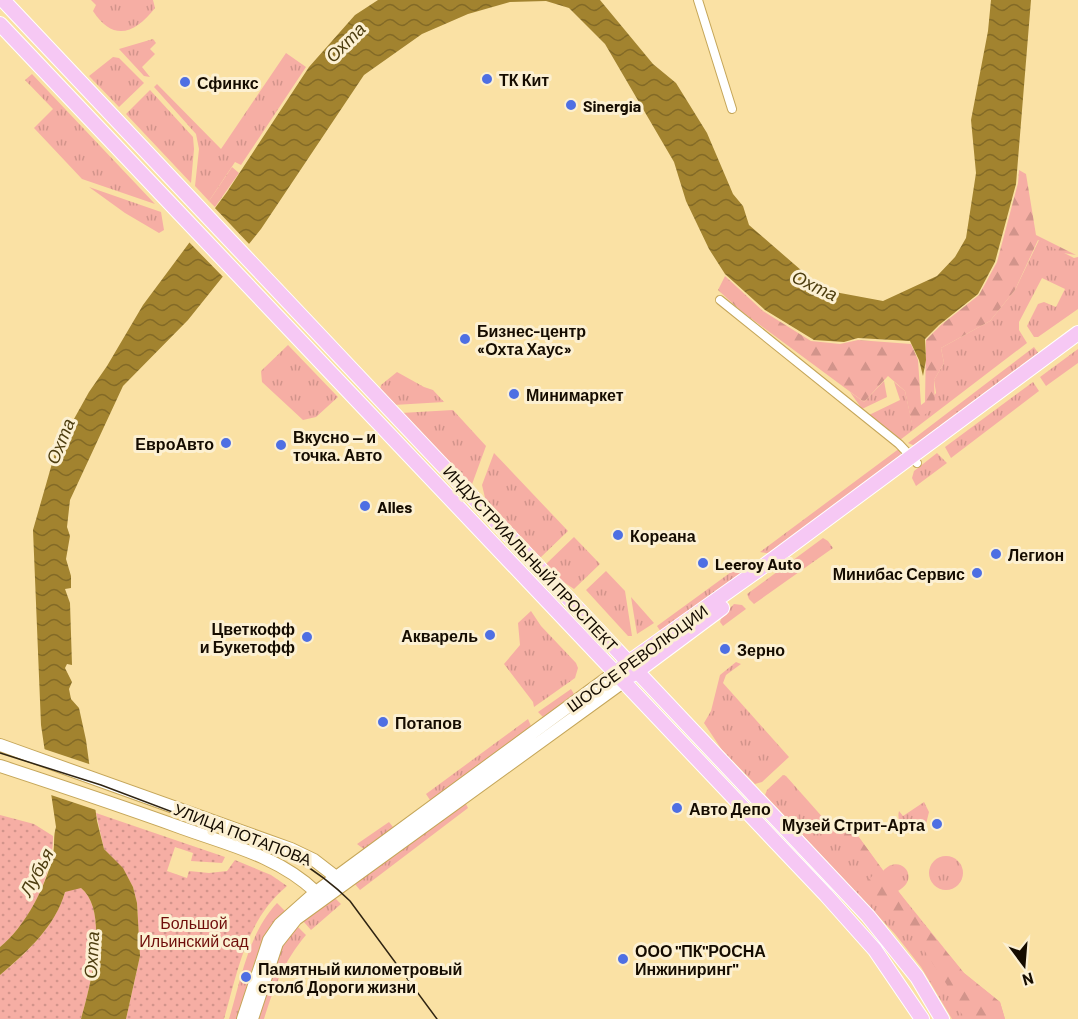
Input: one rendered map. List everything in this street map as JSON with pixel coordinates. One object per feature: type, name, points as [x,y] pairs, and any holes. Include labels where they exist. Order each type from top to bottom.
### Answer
[{"type":"main road","points":[[0,24],[193,228],[205,214],[3,0]]},
{"type":"main road","name":"ИНДУСТРИАЛЬНЫЙ ПРОСПЕКТ","points":[[205,214],[885,934],[917,976],[942,1019]]},
{"type":"main road","name":"ИНДУСТРИАЛЬНЫЙ ПРОСПЕКТ","points":[[193,228],[864,937],[904,990],[921,1019]]},
{"type":"main road","points":[[245,283],[257,269]]},
{"type":"main road","name":"ШОССЕ РЕВОЛЮЦИИ","points":[[915,459],[1078,333]]},
{"type":"main road","name":"ШОССЕ РЕВОЛЮЦИИ","points":[[252,1019],[277,943],[296,919],[457,801],[506,768],[694,617],[1078,343]]},
{"type":"main road","name":"ШОССЕ РЕВОЛЮЦИИ","points":[[243,1019],[268,940],[280,924],[336,877],[619,678]]},
{"type":"main road","name":"УЛИЦА ПОТАПОВА","points":[[0,745],[307,856],[336,877]]},
{"type":"main road","name":"УЛИЦА ПОТАПОВА","points":[[0,766],[256,854],[285,867],[316,892],[333,892]]},
{"type":"main road","points":[[333,892],[336,877]]},
{"type":"street","points":[[698,0],[732,109]]},
{"type":"street","points":[[720,300],[915,459]]},
{"type":"green space","points":[[91,0],[153,0],[155,8],[132,29],[116,31],[101,21],[93,11],[96,5]]},
{"type":"green space","points":[[153,39],[156,43],[150,49],[155,54],[142,67],[150,77],[144,76],[119,49]]},
{"type":"green space","points":[[286,53],[306,67],[241,165],[235,162],[209,201],[195,186],[199,149],[196,134],[154,87],[157,84],[221,149]]},
{"type":"green space","points":[[113,57],[119,58],[144,83],[119,107],[89,76]]},
{"type":"green space","points":[[32,74],[155,204],[82,179],[34,128],[53,109],[25,80]]},
{"type":"green space","points":[[150,90],[193,137],[191,183],[126,114]]},
{"type":"green space","points":[[232,167],[239,173],[215,207],[209,201]]},
{"type":"green space","points":[[1019,170],[1026,174],[1036,235],[1076,255],[1063,253],[1038,240],[1015,290],[990,321],[941,348],[944,363],[934,380],[935,407],[912,424],[905,391],[888,376],[864,402],[741,311],[718,290],[725,276],[763,311],[811,341],[840,344],[858,340],[911,344],[918,360],[921,405],[925,402],[926,340],[979,295],[997,262],[1018,183]]},
{"type":"green space","points":[[89,187],[161,212],[164,230],[159,233],[125,213]]},
{"type":"green space","points":[[1039,240],[1074,258],[1078,257],[1078,309],[1038,337],[1034,337],[1027,326],[1038,304],[1044,302],[1056,307],[1065,289],[1042,278],[1019,322],[1019,330],[1027,343],[900,440],[869,415],[900,400],[894,382],[905,391],[912,423],[936,393],[934,380],[944,363],[941,348],[990,321],[1015,290]]},
{"type":"green space","points":[[288,345],[338,397],[316,417],[303,420],[262,382],[261,371]]},
{"type":"green space","points":[[1034,347],[1039,354],[915,446],[908,443]]},
{"type":"green space","points":[[1078,349],[1078,363],[1046,386],[1040,377]]},
{"type":"green space","points":[[397,372],[433,390],[444,402],[394,405],[380,390],[381,385]]},
{"type":"green space","points":[[884,381],[887,397],[862,409],[850,392],[864,402]]},
{"type":"green space","points":[[1033,382],[1039,391],[951,458],[945,447]]},
{"type":"green space","points":[[453,410],[486,446],[471,487],[401,413]]},
{"type":"green space","points":[[900,448],[901,456],[771,554],[760,552]]},
{"type":"green space","points":[[494,453],[568,531],[540,558],[537,558],[486,502],[482,485]]},
{"type":"green space","points":[[937,453],[947,463],[916,486],[912,478],[914,471]]},
{"type":"green space","points":[[574,537],[600,564],[574,589],[545,567]]},
{"type":"green space","points":[[823,538],[833,548],[754,604],[749,599],[747,594]]},
{"type":"green space","points":[[749,559],[751,568],[661,632],[657,626]]},
{"type":"green space","points":[[606,571],[625,591],[632,636],[628,636],[586,590]]},
{"type":"green space","points":[[631,597],[654,623],[637,634]]},
{"type":"green space","points":[[734,604],[742,605],[746,609],[723,626],[720,622],[722,616]]},
{"type":"green space","points":[[531,611],[541,626],[576,663],[578,668],[575,678],[534,707],[533,702],[504,664],[520,645],[518,623]]},
{"type":"green space","points":[[736,662],[741,664],[726,675],[723,683],[789,757],[762,782],[755,784],[722,750],[704,723],[711,711],[720,675]]},
{"type":"green space","points":[[571,689],[574,694],[543,717],[538,712]]},
{"type":"green space","points":[[528,719],[531,726],[498,754],[440,796],[430,800],[426,794]]},
{"type":"green space","points":[[783,775],[833,829],[838,832],[843,830],[847,825],[845,818],[883,871],[896,864],[906,869],[908,880],[905,886],[898,891],[964,973],[1000,1002],[1005,1019],[952,1019],[921,967],[895,934],[765,795],[767,790]]},
{"type":"green space","points":[[924,802],[929,812],[926,824],[915,830],[904,827],[899,819],[899,811],[903,816]]},
{"type":"green space","points":[[466,804],[468,808],[360,890],[354,883],[459,806]]},
{"type":"green space","name":"Большой Ильинский сад","points":[[96,813],[225,857],[222,863],[191,861],[193,853],[175,847],[167,871],[187,878],[189,871],[209,873],[227,871],[235,860],[271,875],[287,886],[273,899],[253,930],[239,964],[224,1019],[126,1019],[140,956],[137,903],[133,887],[123,869],[104,849]]},
{"type":"green space","points":[[0,815],[34,824],[53,836],[49,866],[38,897],[21,925],[0,947]]},
{"type":"green space","points":[[845,818],[912,910],[964,973],[1000,1002],[1005,1019],[967,1019],[961,1013],[946,989],[947,985],[922,947],[900,922],[898,923],[875,898],[871,898],[863,887],[873,875],[869,868],[850,852],[845,854],[841,850],[845,844],[841,838],[847,825]]},
{"type":"green space","points":[[389,822],[393,827],[384,837],[365,850],[357,844]]},
{"type":"green space","points":[[946,856],[958,861],[963,873],[958,885],[946,890],[934,885],[929,873],[934,861]]},
{"type":"green space","points":[[81,888],[90,899],[96,931],[93,970],[81,1019],[0,1019],[0,975],[39,938],[54,916],[65,892]]},
{"type":"green space","points":[[334,897],[341,904],[311,930],[303,921]]},
{"type":"green space","points":[[277,903],[285,911],[275,922],[260,948],[237,1019],[229,1019],[252,943],[267,915]]},
{"type":"green space","points":[[297,926],[306,935],[280,975],[264,1019],[256,1019],[281,945]]},
{"type":"water","name":"Охта","points":[[378,0],[600,0],[653,64],[676,83],[707,133],[733,194],[743,206],[749,225],[824,290],[883,301],[937,276],[955,257],[966,238],[976,173],[971,120],[988,31],[991,0],[1031,0],[1016,184],[995,262],[978,294],[925,339],[926,360],[923,376],[919,360],[910,341],[858,338],[844,342],[814,340],[765,310],[725,274],[709,249],[686,201],[674,162],[605,44],[569,8],[546,1],[510,2],[468,14],[422,34],[364,75],[261,229],[188,320],[123,386],[70,500],[67,527],[70,536],[66,559],[71,576],[71,588],[65,589],[70,603],[72,665],[67,664],[65,668],[72,682],[69,689],[71,699],[79,708],[86,740],[97,821],[104,849],[123,868],[133,887],[137,903],[140,956],[126,1019],[81,1019],[93,970],[96,931],[90,899],[81,888],[65,892],[47,928],[30,948],[0,975],[0,947],[18,928],[34,905],[46,879],[54,851],[56,827],[41,725],[33,530],[55,453],[89,392],[143,305],[227,192],[309,67],[355,15]]},
{"type":"pier","points":[[213,206],[251,246],[225,279],[187,240]]},
{"type":"pier","points":[[41,748],[92,765],[99,811],[48,794]]},
{"type":"tram line","points":[[0,753],[101,785],[292,857],[330,883],[350,901],[437,1019]]},
{"type":"place","name":"ТК Кит","points":[[487,79]]},
{"type":"place","name":"Сфинкс","points":[[185,82]]},
{"type":"place","name":"Sinergia","points":[[571,105]]},
{"type":"place","name":"Бизнес-центр «Охта Хаус»","points":[[465,339]]},
{"type":"place","name":"Минимаркет","points":[[514,394]]},
{"type":"place","name":"ЕвроАвто","points":[[226,443]]},
{"type":"place","name":"Вкусно — и точка. Авто","points":[[281,445]]},
{"type":"place","name":"Alles","points":[[365,506]]},
{"type":"place","name":"Кореана","points":[[618,535]]},
{"type":"place","name":"Легион","points":[[996,554]]},
{"type":"place","name":"Leeroy Auto","points":[[703,563]]},
{"type":"place","name":"Минибас Сервис","points":[[977,573]]},
{"type":"place","name":"Акварель","points":[[490,635]]},
{"type":"place","name":"Цветкофф и Букетофф","points":[[307,637]]},
{"type":"place","name":"Зерно","points":[[725,649]]},
{"type":"place","name":"Потапов","points":[[383,722]]},
{"type":"place","name":"Авто Депо","points":[[677,808]]},
{"type":"place","name":"Музей Стрит-Арта","points":[[937,824]]},
{"type":"place","name":"ООО \"ПК\"РОСНА Инжиниринг\"","points":[[623,959]]},
{"type":"place","name":"Памятный километровый столб Дороги жизни","points":[[246,977]]},
{"type":"water label","name":"Лубья","points":[[36,872]]}]
